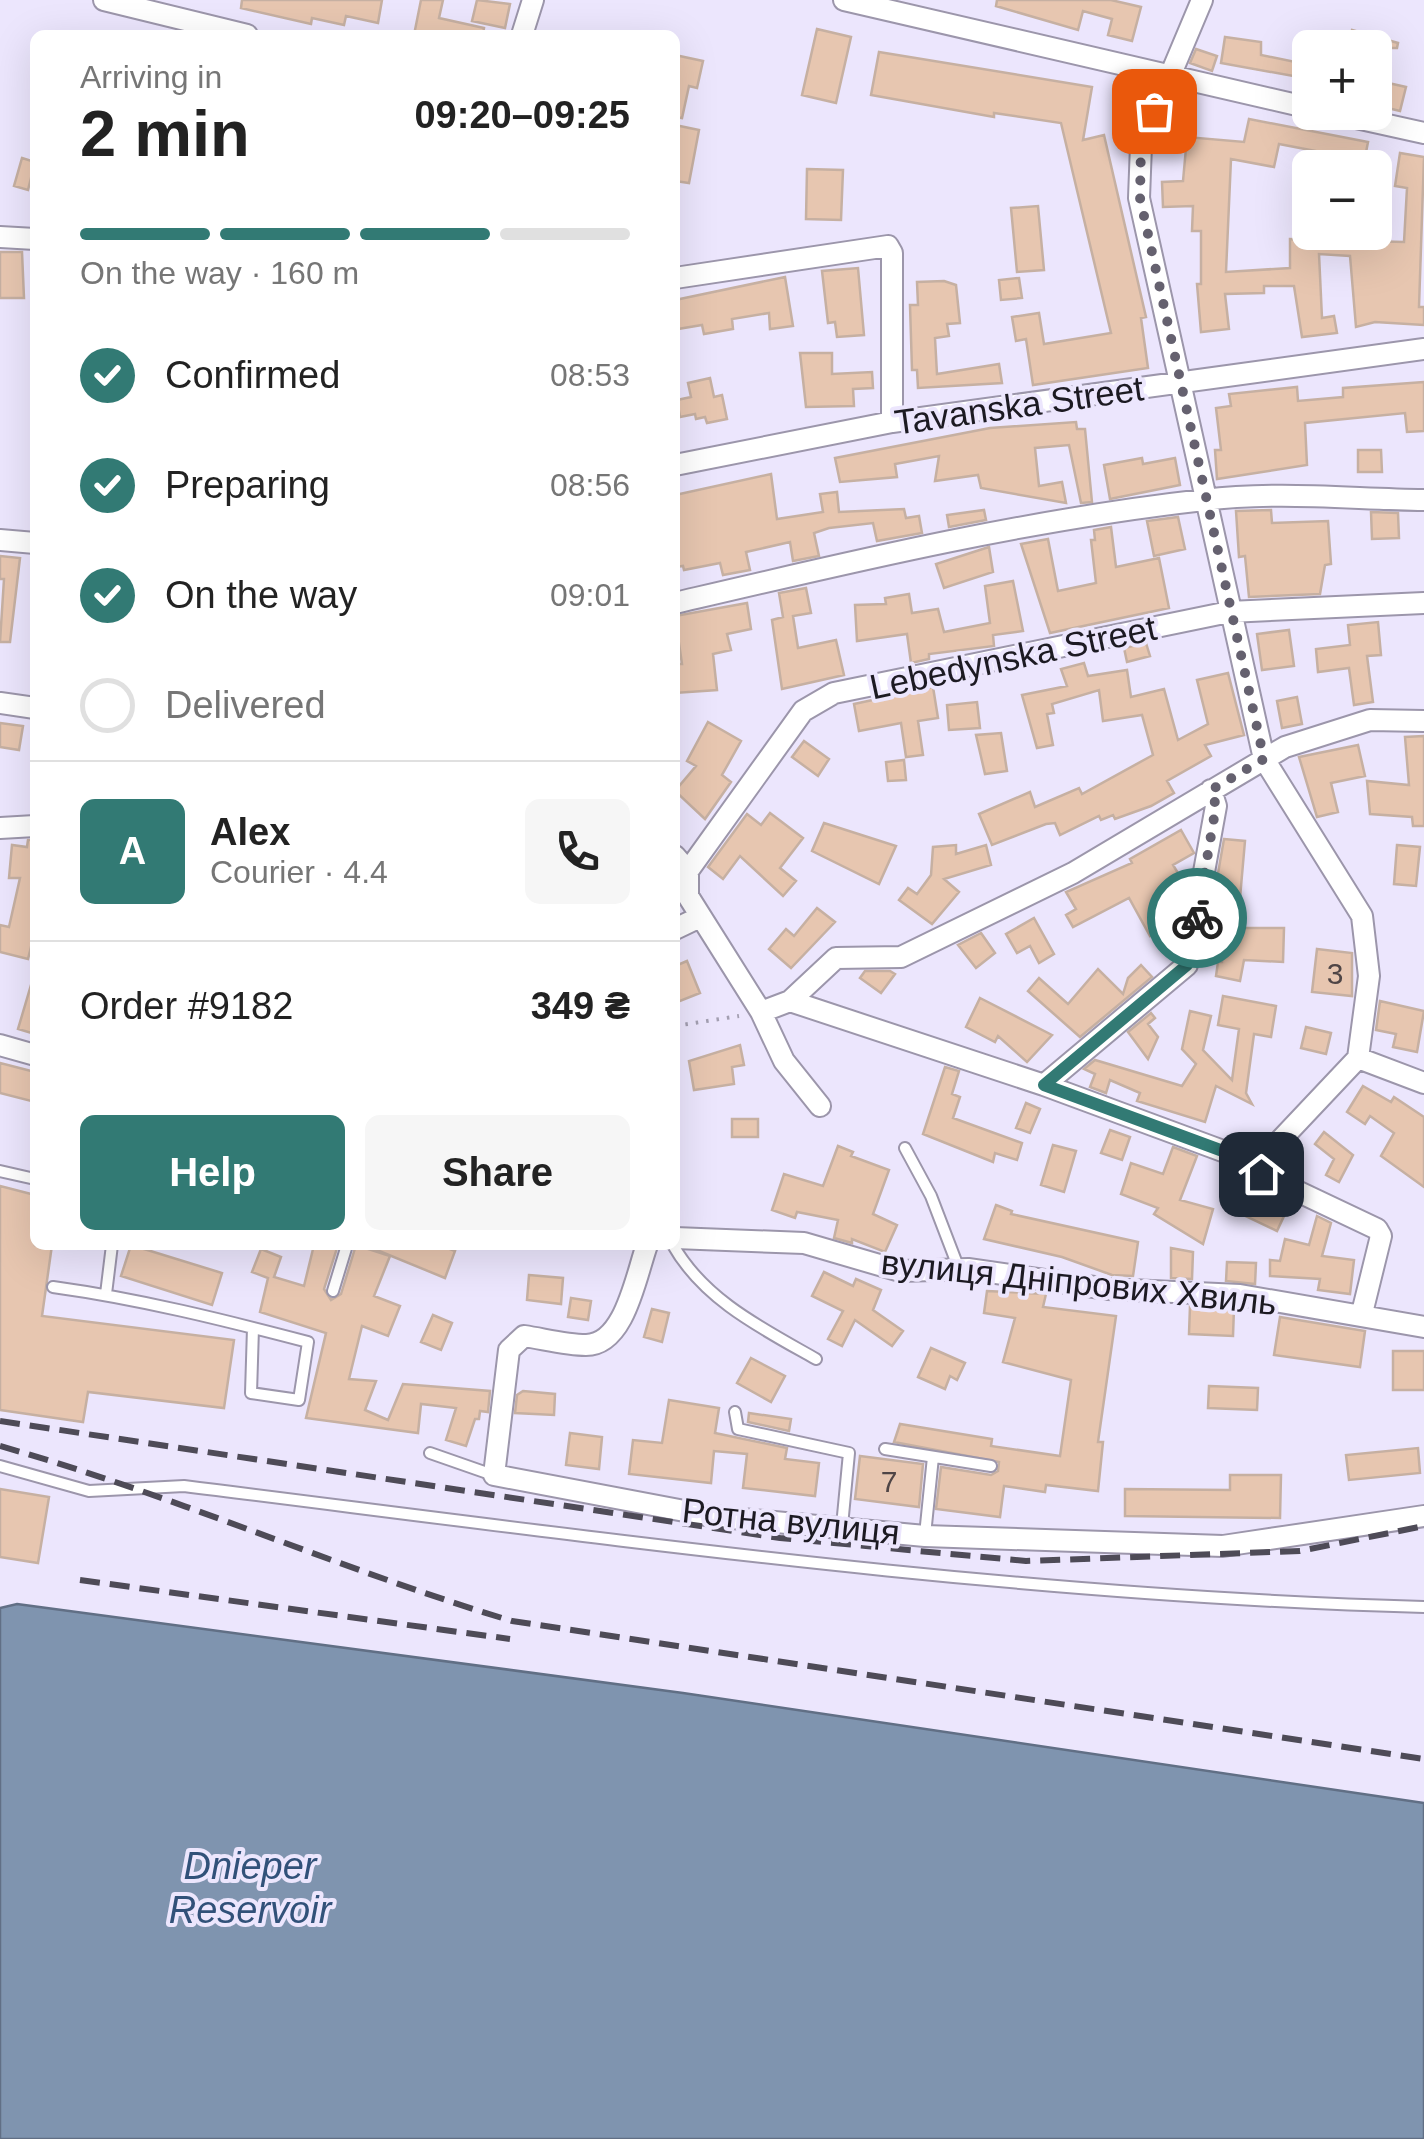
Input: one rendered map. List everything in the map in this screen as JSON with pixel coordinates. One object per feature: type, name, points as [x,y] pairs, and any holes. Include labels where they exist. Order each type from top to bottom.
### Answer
[{"type":"street","points":[[104,0],[227,30]]},
{"type":"street","points":[[524,30],[533,0]]},
{"type":"street","points":[[844,0],[1292,104]]},
{"type":"street","points":[[1202,0],[1141,144],[1140,198],[1264,759],[1362,916],[1369,976],[1358,1058],[1258,1164]]},
{"type":"street","points":[[1392,126],[1424,133]]},
{"type":"street","points":[[0,237],[30,239]]},
{"type":"street","points":[[680,277],[888,246],[892,260],[892,422]]},
{"type":"street","name":"Tavanska Street","points":[[680,464],[892,422],[1424,349]]},
{"type":"street","points":[[680,603],[930,544],[1204,500],[1319,494],[1424,500]]},
{"type":"street","points":[[0,540],[30,543]]},
{"type":"street","name":"Lebedynska Street","points":[[681,864],[803,711],[834,693],[1229,612],[1424,602]]},
{"type":"street","points":[[0,703],[30,707]]},
{"type":"street","points":[[761,1012],[790,1001],[836,958],[901,957],[1073,873],[1285,747],[1370,720],[1424,721]]},
{"type":"street","points":[[1044,1085],[1187,965],[1216,806],[1211,790]]},
{"type":"street","points":[[0,828],[30,826]]},
{"type":"street","points":[[681,864],[688,896],[700,918],[761,1012],[784,1061],[820,1106]]},
{"type":"street","points":[[680,927],[700,918]]},
{"type":"street","points":[[790,1001],[1044,1085],[1258,1164]]},
{"type":"street","points":[[0,1045],[30,1054]]},
{"type":"street","points":[[1358,1058],[1424,1083]]},
{"type":"street","points":[[1258,1164],[1261,1174],[1377,1229],[1381,1236],[1362,1313]]},
{"type":"street","name":"вулиця Дніпрових Хвиль","points":[[680,1241],[804,1243],[900,1271],[960,1270],[1108,1289],[1240,1295],[1362,1313],[1424,1328]]},
{"type":"street","points":[[494,1475],[509,1350],[524,1336],[588,1345],[607,1340],[616,1328],[645,1250]]},
{"type":"street","name":"Ротна вулиця","points":[[494,1475],[711,1516],[926,1536],[1223,1546],[1424,1516]]},
{"type":"lane","points":[[905,1148],[931,1196],[960,1270]]},
{"type":"lane","points":[[0,1171],[30,1178]]},
{"type":"lane","points":[[106,1294],[111,1250]]},
{"type":"lane","points":[[333,1290],[345,1250]]},
{"type":"lane","points":[[678,1250],[688,1270],[744,1319],[816,1359]]},
{"type":"lane","points":[[54,1287],[106,1294],[253,1328],[308,1342],[299,1400],[251,1393],[253,1328]]},
{"type":"lane","points":[[735,1412],[738,1430],[849,1453],[842,1526]]},
{"type":"lane","points":[[884,1449],[991,1466]]},
{"type":"lane","points":[[430,1453],[494,1475]]},
{"type":"lane","points":[[926,1536],[933,1457]]},
{"type":"lane","points":[[0,1466],[89,1491],[184,1486],[767,1559],[1033,1583],[1424,1607]]},
{"type":"path","points":[[680,1025],[761,1012]]},
{"type":"water","name":"Dnieper Reservoir","points":[[17,1604],[683,1693],[1424,1803],[1424,2139],[0,2139],[0,1608]]},
{"type":"building","points":[[242,0],[382,0],[378,23],[346,16],[344,25],[312,18],[311,24],[241,8]]},
{"type":"building","points":[[421,0],[443,0],[439,18],[484,28],[484,30],[415,30]]},
{"type":"building","points":[[477,0],[510,4],[505,28],[472,21]]},
{"type":"building","points":[[997,0],[1111,0],[1141,7],[1132,41],[1108,35],[1112,19],[1083,11],[1078,30],[996,6]]},
{"type":"building","points":[[817,29],[851,37],[836,103],[802,95]]},
{"type":"building","points":[[1225,37],[1261,42],[1261,55],[1292,61],[1292,76],[1221,63]]},
{"type":"building","points":[[1196,49],[1217,56],[1212,71],[1190,63]]},
{"type":"building","points":[[879,52],[1092,87],[1083,140],[1104,135],[1146,317],[1141,318],[1148,368],[1033,385],[1026,339],[1016,341],[1012,317],[1039,313],[1044,344],[1111,333],[1061,123],[994,113],[994,117],[871,95]]},
{"type":"building","points":[[680,56],[703,61],[697,88],[689,86],[682,118]]},
{"type":"building","points":[[1392,84],[1406,87],[1400,111],[1392,109]]},
{"type":"building","points":[[1176,97],[1187,99],[1181,131],[1165,128]]},
{"type":"building","points":[[1249,119],[1368,142],[1366,150],[1310,150],[1279,144],[1274,167],[1231,159],[1226,272],[1290,268],[1290,239],[1292,250],[1392,250],[1392,242],[1404,242],[1407,188],[1395,186],[1400,153],[1424,157],[1419,307],[1424,307],[1424,325],[1375,322],[1356,327],[1350,256],[1319,254],[1322,318],[1334,316],[1337,333],[1302,337],[1294,286],[1264,286],[1264,293],[1225,294],[1229,329],[1201,332],[1197,284],[1201,284],[1201,231],[1192,231],[1193,206],[1163,207],[1162,182],[1183,181],[1187,137],[1244,142]]},
{"type":"building","points":[[680,126],[699,130],[689,183],[680,182]]},
{"type":"building","points":[[22,158],[30,160],[28,190],[14,186]]},
{"type":"building","points":[[807,169],[843,170],[841,220],[806,219]]},
{"type":"building","points":[[1038,206],[1044,270],[1017,272],[1011,208]]},
{"type":"building","points":[[0,252],[22,252],[24,298],[0,298]]},
{"type":"building","points":[[858,268],[864,335],[837,337],[835,322],[828,323],[822,271]]},
{"type":"building","points":[[785,277],[793,326],[770,329],[769,313],[732,319],[733,329],[704,334],[702,325],[680,329],[680,299]]},
{"type":"building","points":[[1019,278],[1022,298],[1001,300],[999,280]]},
{"type":"building","points":[[944,281],[956,285],[960,323],[947,324],[949,336],[935,338],[937,374],[999,364],[1002,383],[918,388],[917,370],[912,370],[910,305],[918,305],[917,282]]},
{"type":"building","points":[[800,353],[832,353],[832,374],[872,372],[873,388],[853,389],[854,406],[806,407]]},
{"type":"building","points":[[710,378],[714,397],[722,395],[727,419],[707,423],[705,417],[696,419],[695,414],[680,417],[680,399],[691,397],[688,383]]},
{"type":"building","points":[[1424,382],[1424,431],[1407,432],[1405,413],[1305,423],[1307,465],[1217,479],[1215,450],[1221,450],[1216,408],[1231,406],[1229,394],[1297,387],[1298,401],[1343,397],[1343,388]]},
{"type":"building","points":[[1076,422],[1077,429],[1085,429],[1092,502],[1081,503],[1069,445],[1035,448],[1039,486],[1062,482],[1066,503],[981,488],[978,475],[935,481],[939,456],[895,464],[897,477],[840,482],[835,458],[990,428]]},
{"type":"building","points":[[1358,450],[1381,450],[1382,472],[1358,472]]},
{"type":"building","points":[[1142,458],[1143,464],[1175,458],[1180,485],[1110,499],[1104,465]]},
{"type":"building","points":[[771,474],[777,519],[823,512],[820,494],[837,492],[839,512],[904,509],[906,518],[919,516],[922,533],[877,541],[873,523],[829,528],[814,533],[819,556],[793,561],[790,542],[746,552],[750,570],[723,575],[720,563],[684,570],[680,566],[680,494]]},
{"type":"building","points":[[984,510],[986,520],[949,527],[947,515]]},
{"type":"building","points":[[1271,510],[1272,523],[1328,521],[1331,564],[1325,565],[1320,594],[1249,597],[1245,556],[1239,557],[1236,511]]},
{"type":"building","points":[[1371,512],[1398,513],[1399,538],[1372,539]]},
{"type":"building","points":[[1178,517],[1185,549],[1154,556],[1147,521]]},
{"type":"building","points":[[1111,527],[1116,567],[1159,558],[1169,608],[1050,633],[1021,544],[1048,539],[1058,591],[1096,583],[1091,540],[1095,540],[1094,530]]},
{"type":"building","points":[[989,547],[993,572],[944,588],[936,564]]},
{"type":"building","points":[[0,556],[20,558],[10,642],[0,642],[4,579],[0,579]]},
{"type":"building","points":[[1013,581],[1023,631],[993,635],[994,646],[929,654],[929,659],[911,663],[907,634],[857,641],[855,605],[886,604],[885,598],[909,594],[912,613],[938,609],[944,632],[990,623],[985,586]]},
{"type":"building","points":[[806,588],[811,613],[793,616],[798,648],[836,640],[844,675],[782,689],[772,620],[783,617],[779,593]]},
{"type":"building","points":[[747,603],[751,629],[727,634],[731,650],[713,654],[717,690],[680,693],[680,615]]},
{"type":"building","points":[[1378,622],[1381,655],[1367,656],[1373,702],[1354,705],[1349,668],[1318,672],[1316,649],[1350,645],[1348,625]]},
{"type":"building","points":[[1289,630],[1294,666],[1262,670],[1257,634]]},
{"type":"building","points":[[1146,643],[1150,656],[1127,662],[1124,648]]},
{"type":"building","points":[[1084,663],[1088,676],[1127,670],[1131,697],[1164,689],[1178,740],[1208,724],[1197,680],[1228,673],[1244,735],[1205,745],[1211,756],[1167,781],[1174,793],[1151,806],[1115,819],[1113,815],[1101,820],[1099,816],[1060,835],[1055,823],[1046,824],[992,845],[979,814],[1030,792],[1035,807],[1079,788],[1082,794],[1153,755],[1142,715],[1103,721],[1099,690],[1052,704],[1054,713],[1047,714],[1053,745],[1037,748],[1022,695],[1067,686],[1061,669]]},
{"type":"building","points":[[933,687],[938,718],[918,721],[923,755],[906,757],[901,723],[859,731],[854,704]]},
{"type":"building","points":[[1297,697],[1302,724],[1282,728],[1277,701]]},
{"type":"building","points":[[977,702],[980,728],[949,730],[947,705]]},
{"type":"building","points":[[708,722],[741,741],[722,775],[731,782],[705,819],[680,796],[680,785],[696,766],[687,761]]},
{"type":"building","points":[[0,723],[23,726],[19,750],[0,747]]},
{"type":"building","points":[[1001,733],[1007,771],[985,774],[976,735]]},
{"type":"building","points":[[1424,736],[1424,826],[1413,826],[1412,817],[1370,814],[1367,781],[1409,785],[1405,737]]},
{"type":"building","points":[[804,741],[829,759],[818,776],[792,757]]},
{"type":"building","points":[[1358,745],[1365,776],[1331,783],[1338,812],[1317,817],[1299,757]]},
{"type":"building","points":[[904,760],[906,780],[888,781],[886,762]]},
{"type":"building","points":[[770,813],[803,838],[780,868],[796,881],[783,896],[740,856],[723,879],[708,867],[747,814],[761,825]]},
{"type":"building","points":[[824,823],[896,846],[879,884],[812,851]]},
{"type":"building","points":[[1181,830],[1194,853],[1173,865],[1187,888],[1158,908],[1168,925],[1150,936],[1129,898],[1073,927],[1066,915],[1076,909],[1066,892],[1132,863],[1130,859]]},
{"type":"building","points":[[1224,839],[1245,841],[1240,898],[1214,896]]},
{"type":"building","points":[[30,840],[28,959],[0,952],[0,925],[9,927],[20,878],[9,878],[12,845],[27,847]]},
{"type":"building","points":[[956,845],[956,854],[986,845],[991,865],[944,879],[959,892],[932,924],[899,900],[908,888],[917,894],[931,875],[933,847]]},
{"type":"building","points":[[1397,845],[1420,847],[1416,886],[1394,884]]},
{"type":"building","points":[[817,908],[835,922],[791,968],[769,949],[786,929],[794,936]]},
{"type":"building","points":[[1034,918],[1054,954],[1039,963],[1030,946],[1017,953],[1006,934]]},
{"type":"building","points":[[1233,928],[1284,928],[1283,962],[1244,960],[1240,981],[1216,976],[1218,962],[1222,962],[1223,937],[1233,937]]},
{"type":"building","points":[[981,933],[995,953],[976,968],[958,945]]},
{"type":"building","points":[[1317,949],[1352,953],[1352,996],[1312,992]]},
{"type":"building","points":[[687,961],[700,993],[680,1001],[680,964]]},
{"type":"building","points":[[1141,965],[1152,977],[1080,1037],[1028,991],[1039,978],[1068,1004],[1098,969],[1123,994],[1128,978]]},
{"type":"building","points":[[865,971],[895,974],[881,993],[860,978]]},
{"type":"building","points":[[30,988],[30,1033],[18,1029]]},
{"type":"building","points":[[1223,996],[1276,1006],[1271,1037],[1254,1034],[1246,1093],[1252,1104],[1216,1086],[1205,1122],[1137,1101],[1140,1093],[1110,1080],[1106,1093],[1090,1087],[1095,1074],[1084,1069],[1095,1060],[1182,1086],[1196,1064],[1182,1049],[1190,1011],[1211,1016],[1203,1050],[1232,1080],[1239,1029],[1218,1025]]},
{"type":"building","points":[[980,998],[1052,1035],[1027,1062],[998,1036],[995,1042],[966,1027]]},
{"type":"building","points":[[1380,1001],[1424,1011],[1417,1052],[1393,1047],[1396,1034],[1376,1030]]},
{"type":"building","points":[[1151,1013],[1155,1018],[1148,1024],[1158,1037],[1148,1059],[1128,1032]]},
{"type":"building","points":[[1306,1027],[1331,1033],[1326,1054],[1301,1048]]},
{"type":"building","points":[[740,1045],[744,1065],[732,1067],[734,1084],[694,1090],[689,1061]]},
{"type":"building","points":[[0,1063],[30,1071],[30,1101],[0,1093]]},
{"type":"building","points":[[945,1067],[959,1071],[952,1094],[960,1097],[953,1118],[1022,1143],[1017,1160],[995,1153],[993,1162],[923,1134]]},
{"type":"building","points":[[1363,1086],[1391,1102],[1394,1097],[1424,1117],[1424,1187],[1381,1156],[1394,1133],[1370,1116],[1365,1124],[1347,1112]]},
{"type":"building","points":[[1026,1103],[1040,1109],[1030,1133],[1016,1128]]},
{"type":"building","points":[[732,1119],[758,1119],[758,1137],[732,1137]]},
{"type":"building","points":[[1110,1130],[1130,1137],[1122,1160],[1101,1153]]},
{"type":"building","points":[[1324,1132],[1353,1155],[1339,1182],[1326,1175],[1334,1159],[1315,1144]]},
{"type":"building","points":[[1053,1145],[1076,1151],[1064,1192],[1041,1185]]},
{"type":"building","points":[[838,1146],[853,1152],[851,1156],[889,1170],[873,1214],[897,1225],[885,1252],[852,1239],[852,1243],[834,1238],[838,1220],[797,1212],[795,1218],[772,1210],[784,1174],[823,1186]]},
{"type":"building","points":[[1173,1147],[1197,1156],[1180,1200],[1213,1209],[1203,1244],[1154,1214],[1158,1208],[1121,1194],[1131,1163],[1163,1174]]},
{"type":"building","points":[[0,1186],[30,1194],[30,1250],[51,1250],[42,1316],[234,1340],[224,1408],[88,1392],[83,1422],[0,1410]]},
{"type":"building","points":[[1251,1187],[1283,1203],[1278,1213],[1284,1216],[1277,1231],[1239,1213]]},
{"type":"building","points":[[996,1205],[1012,1211],[1011,1214],[1138,1242],[1133,1276],[1112,1275],[1062,1257],[984,1239]]},
{"type":"building","points":[[1317,1216],[1331,1223],[1322,1256],[1354,1260],[1350,1294],[1318,1290],[1320,1279],[1270,1276],[1270,1260],[1280,1261],[1285,1239],[1309,1245]]},
{"type":"building","points":[[1171,1248],[1193,1252],[1192,1279],[1171,1278]]},
{"type":"building","points":[[129,1250],[147,1250],[222,1273],[212,1305],[121,1276]]},
{"type":"building","points":[[261,1250],[281,1257],[274,1277],[304,1286],[313,1250],[336,1250],[324,1289],[331,1300],[341,1294],[354,1250],[390,1256],[374,1296],[400,1306],[388,1336],[362,1326],[349,1379],[376,1381],[365,1410],[388,1420],[403,1384],[490,1391],[488,1412],[480,1411],[466,1446],[446,1440],[456,1408],[421,1404],[418,1433],[306,1418],[326,1333],[260,1312],[268,1278],[252,1272]]},
{"type":"building","points":[[377,1250],[455,1251],[445,1278]]},
{"type":"building","points":[[1227,1262],[1256,1263],[1255,1284],[1226,1281]]},
{"type":"building","points":[[824,1272],[853,1286],[856,1279],[881,1290],[873,1310],[903,1331],[892,1346],[855,1320],[842,1346],[828,1339],[843,1311],[812,1296]]},
{"type":"building","points":[[529,1275],[563,1278],[561,1304],[527,1300]]},
{"type":"building","points":[[987,1291],[1046,1294],[1043,1307],[1116,1316],[1098,1442],[1103,1442],[1098,1491],[1046,1485],[1045,1492],[1004,1486],[1000,1517],[936,1509],[941,1467],[991,1475],[998,1471],[999,1462],[894,1442],[900,1424],[992,1439],[991,1446],[1060,1456],[1071,1380],[1003,1362],[1015,1318],[984,1313]]},
{"type":"building","points":[[571,1298],[591,1301],[588,1320],[568,1317]]},
{"type":"building","points":[[1190,1306],[1234,1308],[1233,1336],[1189,1334]]},
{"type":"building","points":[[652,1309],[669,1313],[662,1342],[644,1337]]},
{"type":"building","points":[[433,1315],[452,1323],[441,1350],[421,1342]]},
{"type":"building","points":[[1280,1317],[1365,1331],[1360,1367],[1274,1355]]},
{"type":"building","points":[[931,1348],[965,1363],[957,1380],[950,1376],[945,1389],[918,1377]]},
{"type":"building","points":[[1393,1351],[1424,1351],[1424,1390],[1393,1390]]},
{"type":"building","points":[[751,1358],[785,1376],[771,1402],[737,1383]]},
{"type":"building","points":[[1209,1386],[1258,1388],[1257,1410],[1208,1408]]},
{"type":"building","points":[[523,1391],[555,1394],[554,1415],[515,1413],[517,1395]]},
{"type":"building","points":[[669,1400],[719,1408],[715,1433],[787,1448],[785,1459],[819,1463],[815,1496],[743,1488],[747,1454],[714,1451],[711,1483],[629,1474],[633,1440],[662,1443]]},
{"type":"building","points":[[749,1413],[791,1419],[789,1431],[748,1422]]},
{"type":"building","points":[[570,1433],[602,1437],[599,1469],[566,1465]]},
{"type":"building","points":[[1418,1448],[1420,1473],[1349,1480],[1346,1455]]},
{"type":"building","points":[[860,1456],[923,1464],[919,1507],[855,1499]]},
{"type":"building","points":[[1230,1475],[1281,1475],[1280,1518],[1125,1516],[1125,1489],[1230,1490]]},
{"type":"building","points":[[0,1489],[49,1497],[38,1563],[0,1557]]},
{"type":"railway","points":[[0,1421],[780,1538],[1026,1561],[1300,1551],[1424,1526]]},
{"type":"railway","points":[[0,1446],[65,1465],[512,1621],[1424,1759]]},
{"type":"railway","points":[[80,1580],[510,1639]]},
{"type":"way so far","points":[[1154,111],[1141,144],[1140,198],[1264,759],[1211,790],[1216,806],[1197,918]]},
{"type":"route","points":[[1197,918],[1187,965],[1044,1085],[1258,1164],[1261,1174]]}]
